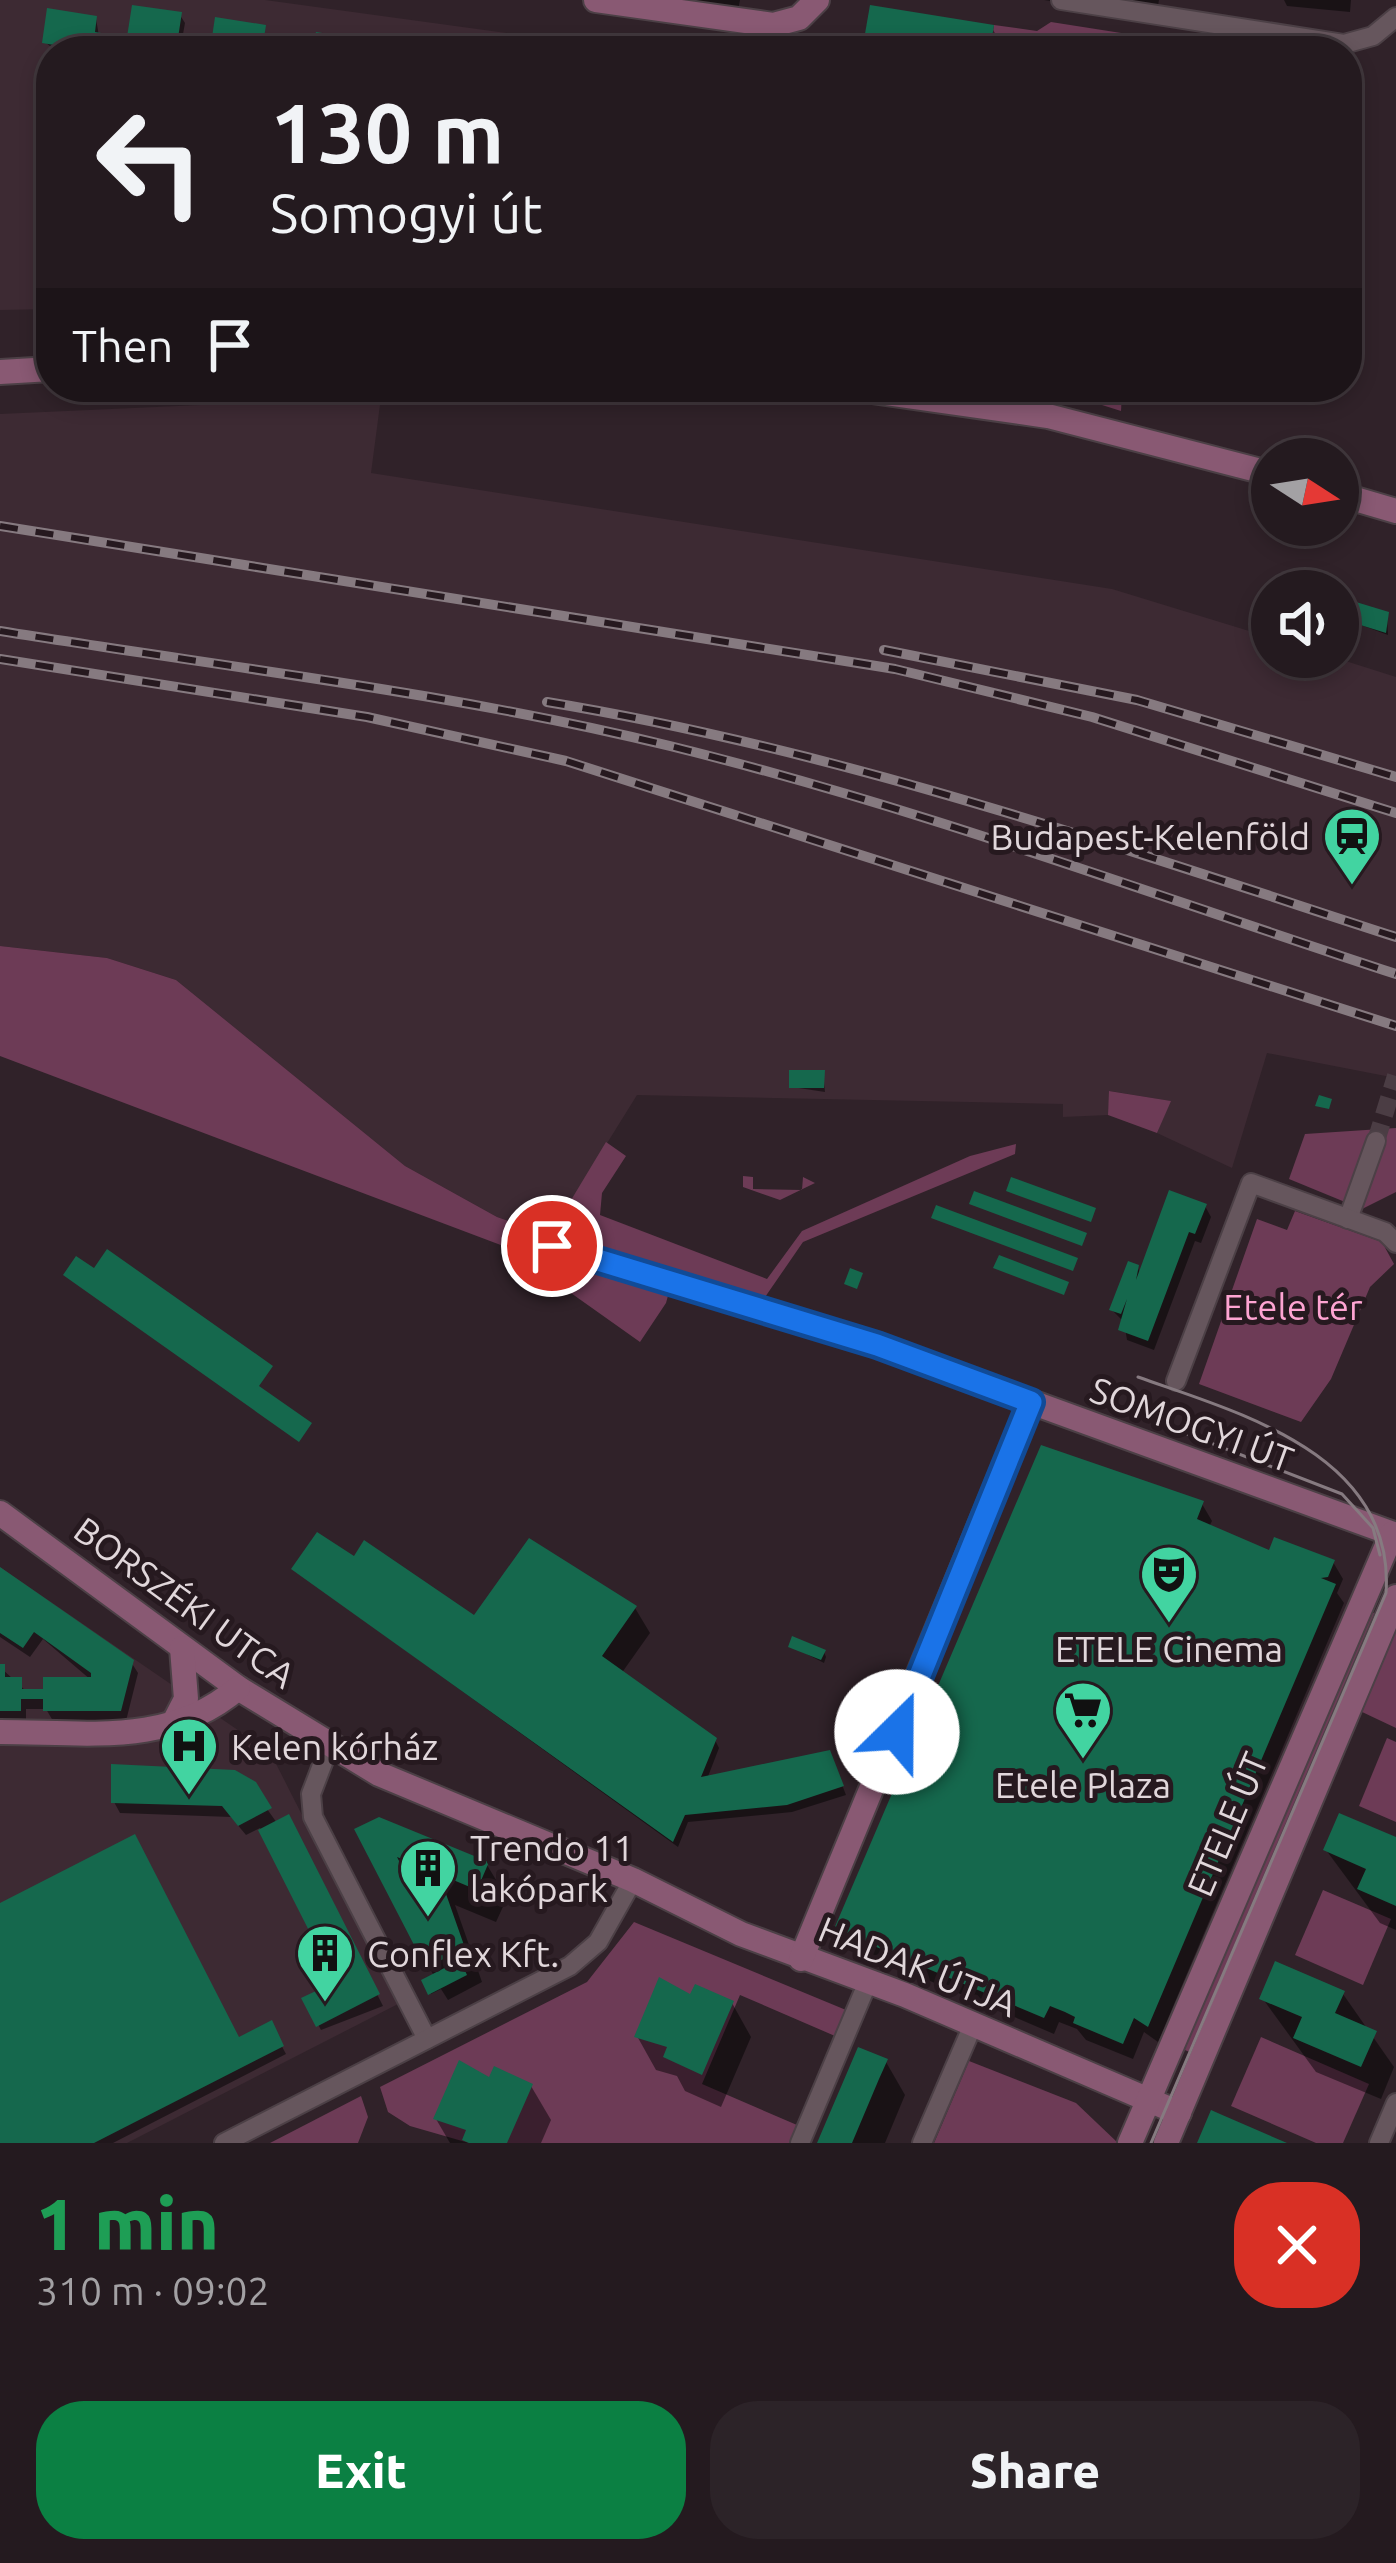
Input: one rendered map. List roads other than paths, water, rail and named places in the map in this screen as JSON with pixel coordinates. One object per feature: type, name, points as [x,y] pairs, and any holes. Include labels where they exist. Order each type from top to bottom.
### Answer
[{"type":"main road","points":[[596,0],[773,25],[799,18],[817,0]]},
{"type":"main road","points":[[0,372],[36,370]]},
{"type":"main road","points":[[950,402],[1048,416],[1251,469]]},
{"type":"main road","points":[[1359,501],[1396,512]]},
{"type":"main road","points":[[801,1958],[1031,1402]]},
{"type":"main road","name":"SOMOGYI ÚT","points":[[1031,1402],[1394,1535]]},
{"type":"main road","name":"BORSZÉKI UTCA","points":[[0,1513],[182,1648],[328,1748],[530,1838]]},
{"type":"main road","points":[[1341,1518],[1366,1548],[1370,1579]]},
{"type":"main road","name":"ETELE ÚT","points":[[1130,2143],[1370,1579],[1394,1535]]},
{"type":"main road","name":"ETELE ÚT","points":[[1166,2143],[1396,1597]]},
{"type":"main road","points":[[170,1728],[186,1699],[182,1648]]},
{"type":"main road","points":[[0,1732],[170,1728],[214,1708],[238,1688]]},
{"type":"main road","name":"HADAK ÚTJA","points":[[530,1838],[801,1958],[973,2025],[1179,2114]]},
{"type":"street","points":[[1061,0],[1293,36]]},
{"type":"street","points":[[1362,39],[1396,17]]},
{"type":"street","points":[[1348,1219],[1376,1141]]},
{"type":"street","points":[[1181,1372],[1251,1183],[1384,1232],[1396,1243]]},
{"type":"street","name":"SOMOGYI ÚT","points":[[552,1246],[877,1345],[1031,1402]]},
{"type":"street","points":[[328,1748],[311,1795],[313,1816],[427,2039]]},
{"type":"street","points":[[224,2143],[588,1953],[632,1880]]},
{"type":"street","points":[[800,2143],[867,1984]]},
{"type":"street","points":[[922,2143],[973,2025]]},
{"type":"street","points":[[1379,2143],[1396,2103]]},
{"type":"tunnel","points":[[1376,1141],[1396,1076]]},
{"type":"tram line","points":[[1138,1377],[1260,1423],[1337,1472],[1365,1505],[1382,1545],[1386,1593],[1151,2143]]},
{"type":"tram line","points":[[1113,1405],[1342,1494],[1373,1528],[1380,1555]]},
{"type":"railway","points":[[0,526],[895,669],[1092,717],[1396,813]]},
{"type":"railway","points":[[0,631],[420,695],[670,746],[944,824],[1396,974]]},
{"type":"railway","points":[[884,650],[1137,700],[1396,777]]},
{"type":"railway","points":[[0,659],[367,717],[566,761],[1396,1026]]},
{"type":"railway","points":[[547,702],[656,722],[870,773],[1081,835],[1396,937]]},
{"type":"place","name":"Budapest-Kelenföld","points":[[1352,887]]},
{"type":"place","name":"ETELE Cinema","points":[[1169,1625]]},
{"type":"place","name":"Etele Plaza","points":[[1083,1761]]},
{"type":"place","name":"Kelen kórház","points":[[189,1797]]},
{"type":"place","name":"Trendo 11 lakópark","points":[[428,1919]]},
{"type":"place","name":"Conflex Kft.","points":[[325,2004]]},
{"type":"park label","name":"Etele tér","points":[[1293,1306]]}]
